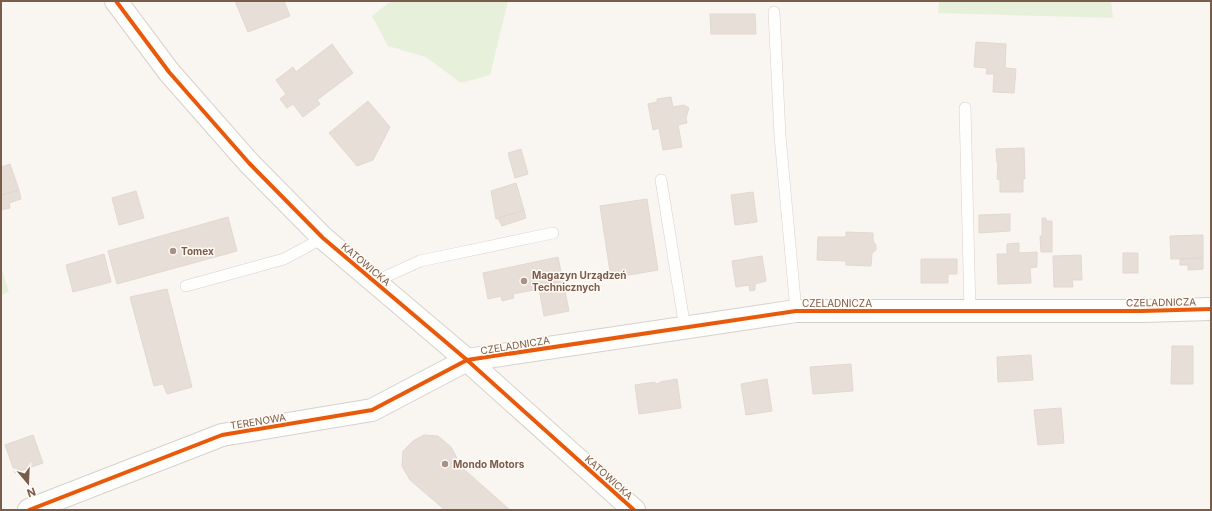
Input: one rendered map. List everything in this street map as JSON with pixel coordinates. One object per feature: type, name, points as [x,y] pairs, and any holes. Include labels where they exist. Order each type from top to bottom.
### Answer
[{"type":"street","name":"KATOWICKA","points":[[116,1],[169,72],[249,163],[323,238],[467,360],[634,510]]},
{"type":"street","name":"CZELADNICZA","points":[[467,360],[796,311],[1142,311],[1211,309]]},
{"type":"street","name":"TERENOWA","points":[[29,510],[222,435],[372,410],[467,360]]},
{"type":"lane","points":[[774,12],[780,136],[796,311]]},
{"type":"lane","points":[[965,108],[970,311]]},
{"type":"lane","points":[[661,180],[685,328]]},
{"type":"lane","points":[[374,282],[420,261],[553,233]]},
{"type":"lane","points":[[186,286],[284,258],[323,238]]},
{"type":"green space","points":[[391,1],[508,1],[490,75],[461,83],[426,57],[388,46],[372,16]]},
{"type":"green space","points":[[939,1],[1111,1],[1113,18],[938,13]]},
{"type":"green space","points":[[1,267],[9,292],[1,295]]},
{"type":"building","points":[[235,1],[284,1],[290,16],[248,32]]},
{"type":"building","points":[[710,14],[755,14],[756,34],[711,34]]},
{"type":"building","points":[[976,42],[1006,44],[1005,68],[1016,69],[1014,93],[993,92],[994,74],[986,74],[987,68],[974,67]]},
{"type":"building","points":[[332,44],[353,73],[317,100],[320,104],[303,117],[293,104],[287,108],[280,99],[286,94],[276,80],[293,67],[296,72]]},
{"type":"building","points":[[671,97],[673,107],[684,105],[689,108],[686,118],[687,123],[678,125],[682,147],[663,150],[659,128],[653,130],[648,104],[657,102],[657,99]]},
{"type":"building","points":[[368,101],[390,127],[373,160],[357,166],[329,133]]},
{"type":"building","points":[[1024,148],[1025,179],[1023,179],[1023,192],[1000,192],[1000,180],[997,179],[998,163],[996,149]]},
{"type":"building","points":[[521,149],[528,174],[515,178],[508,153]]},
{"type":"building","points":[[10,164],[19,190],[1,195],[1,167]]},
{"type":"building","points":[[516,183],[524,210],[496,219],[491,191]]},
{"type":"building","points":[[19,190],[21,199],[9,203],[10,208],[1,210],[1,195]]},
{"type":"building","points":[[136,191],[144,218],[119,225],[112,198]]},
{"type":"building","points":[[753,192],[757,222],[735,225],[731,195]]},
{"type":"building","points":[[647,199],[658,270],[611,278],[600,206]]},
{"type":"building","points":[[524,210],[526,218],[502,226],[498,218]]},
{"type":"building","points":[[1010,214],[1010,231],[979,233],[979,215]]},
{"type":"building","name":"Tomex","points":[[228,217],[237,251],[117,284],[108,251]]},
{"type":"building","points":[[1042,218],[1046,218],[1046,221],[1052,221],[1052,252],[1041,252],[1040,236],[1042,236]]},
{"type":"building","points":[[846,232],[873,233],[873,241],[876,245],[876,250],[872,253],[871,266],[846,265],[846,261],[817,260],[818,237],[846,237]]},
{"type":"building","points":[[1203,235],[1203,258],[1171,259],[1170,236]]},
{"type":"building","points":[[1019,243],[1019,253],[1037,252],[1037,267],[1030,268],[1031,283],[998,284],[997,254],[1007,254],[1007,244]]},
{"type":"building","points":[[1123,253],[1138,253],[1138,273],[1123,273]]},
{"type":"building","points":[[104,254],[111,282],[73,292],[66,265]]},
{"type":"building","points":[[1081,255],[1082,280],[1072,280],[1073,287],[1054,287],[1053,256]]},
{"type":"building","points":[[762,256],[766,281],[755,284],[755,290],[750,291],[749,285],[736,287],[732,261]]},
{"type":"building","name":"Magazyn Urządzeń Technicznych","points":[[558,257],[569,311],[544,316],[539,289],[513,294],[514,298],[502,301],[501,296],[488,299],[483,273]]},
{"type":"building","points":[[1203,258],[1203,269],[1188,270],[1188,265],[1180,265],[1180,259]]},
{"type":"building","points":[[921,259],[957,259],[957,274],[948,274],[948,283],[921,283]]},
{"type":"building","points":[[167,289],[192,387],[167,394],[163,384],[154,386],[130,297]]},
{"type":"building","points":[[1172,346],[1193,346],[1193,384],[1171,384]]},
{"type":"building","points":[[1031,355],[1033,380],[998,382],[997,357]]},
{"type":"building","points":[[851,364],[853,391],[813,394],[810,367]]},
{"type":"building","points":[[677,379],[681,408],[639,414],[635,385],[655,382],[655,384]]},
{"type":"building","points":[[767,379],[772,411],[746,415],[741,384]]},
{"type":"building","points":[[1061,408],[1064,443],[1038,445],[1034,410]]},
{"type":"building","points":[[33,435],[43,463],[15,473],[5,445]]},
{"type":"building","points":[[424,435],[438,436],[451,447],[458,464],[510,510],[445,510],[410,480],[402,466],[403,451],[413,441]]},
{"type":"cycle path","points":[[116,1],[169,72],[249,163],[323,238],[467,360],[634,510]]},
{"type":"cycle path","points":[[29,510],[222,435],[372,410],[467,360],[796,311],[1142,311],[1211,309]]},
{"type":"place","name":"Tomex","points":[[173,251]]},
{"type":"place","name":"Magazyn Urządzeń Technicznych","points":[[524,281]]},
{"type":"place","name":"Mondo Motors","points":[[445,464]]}]
